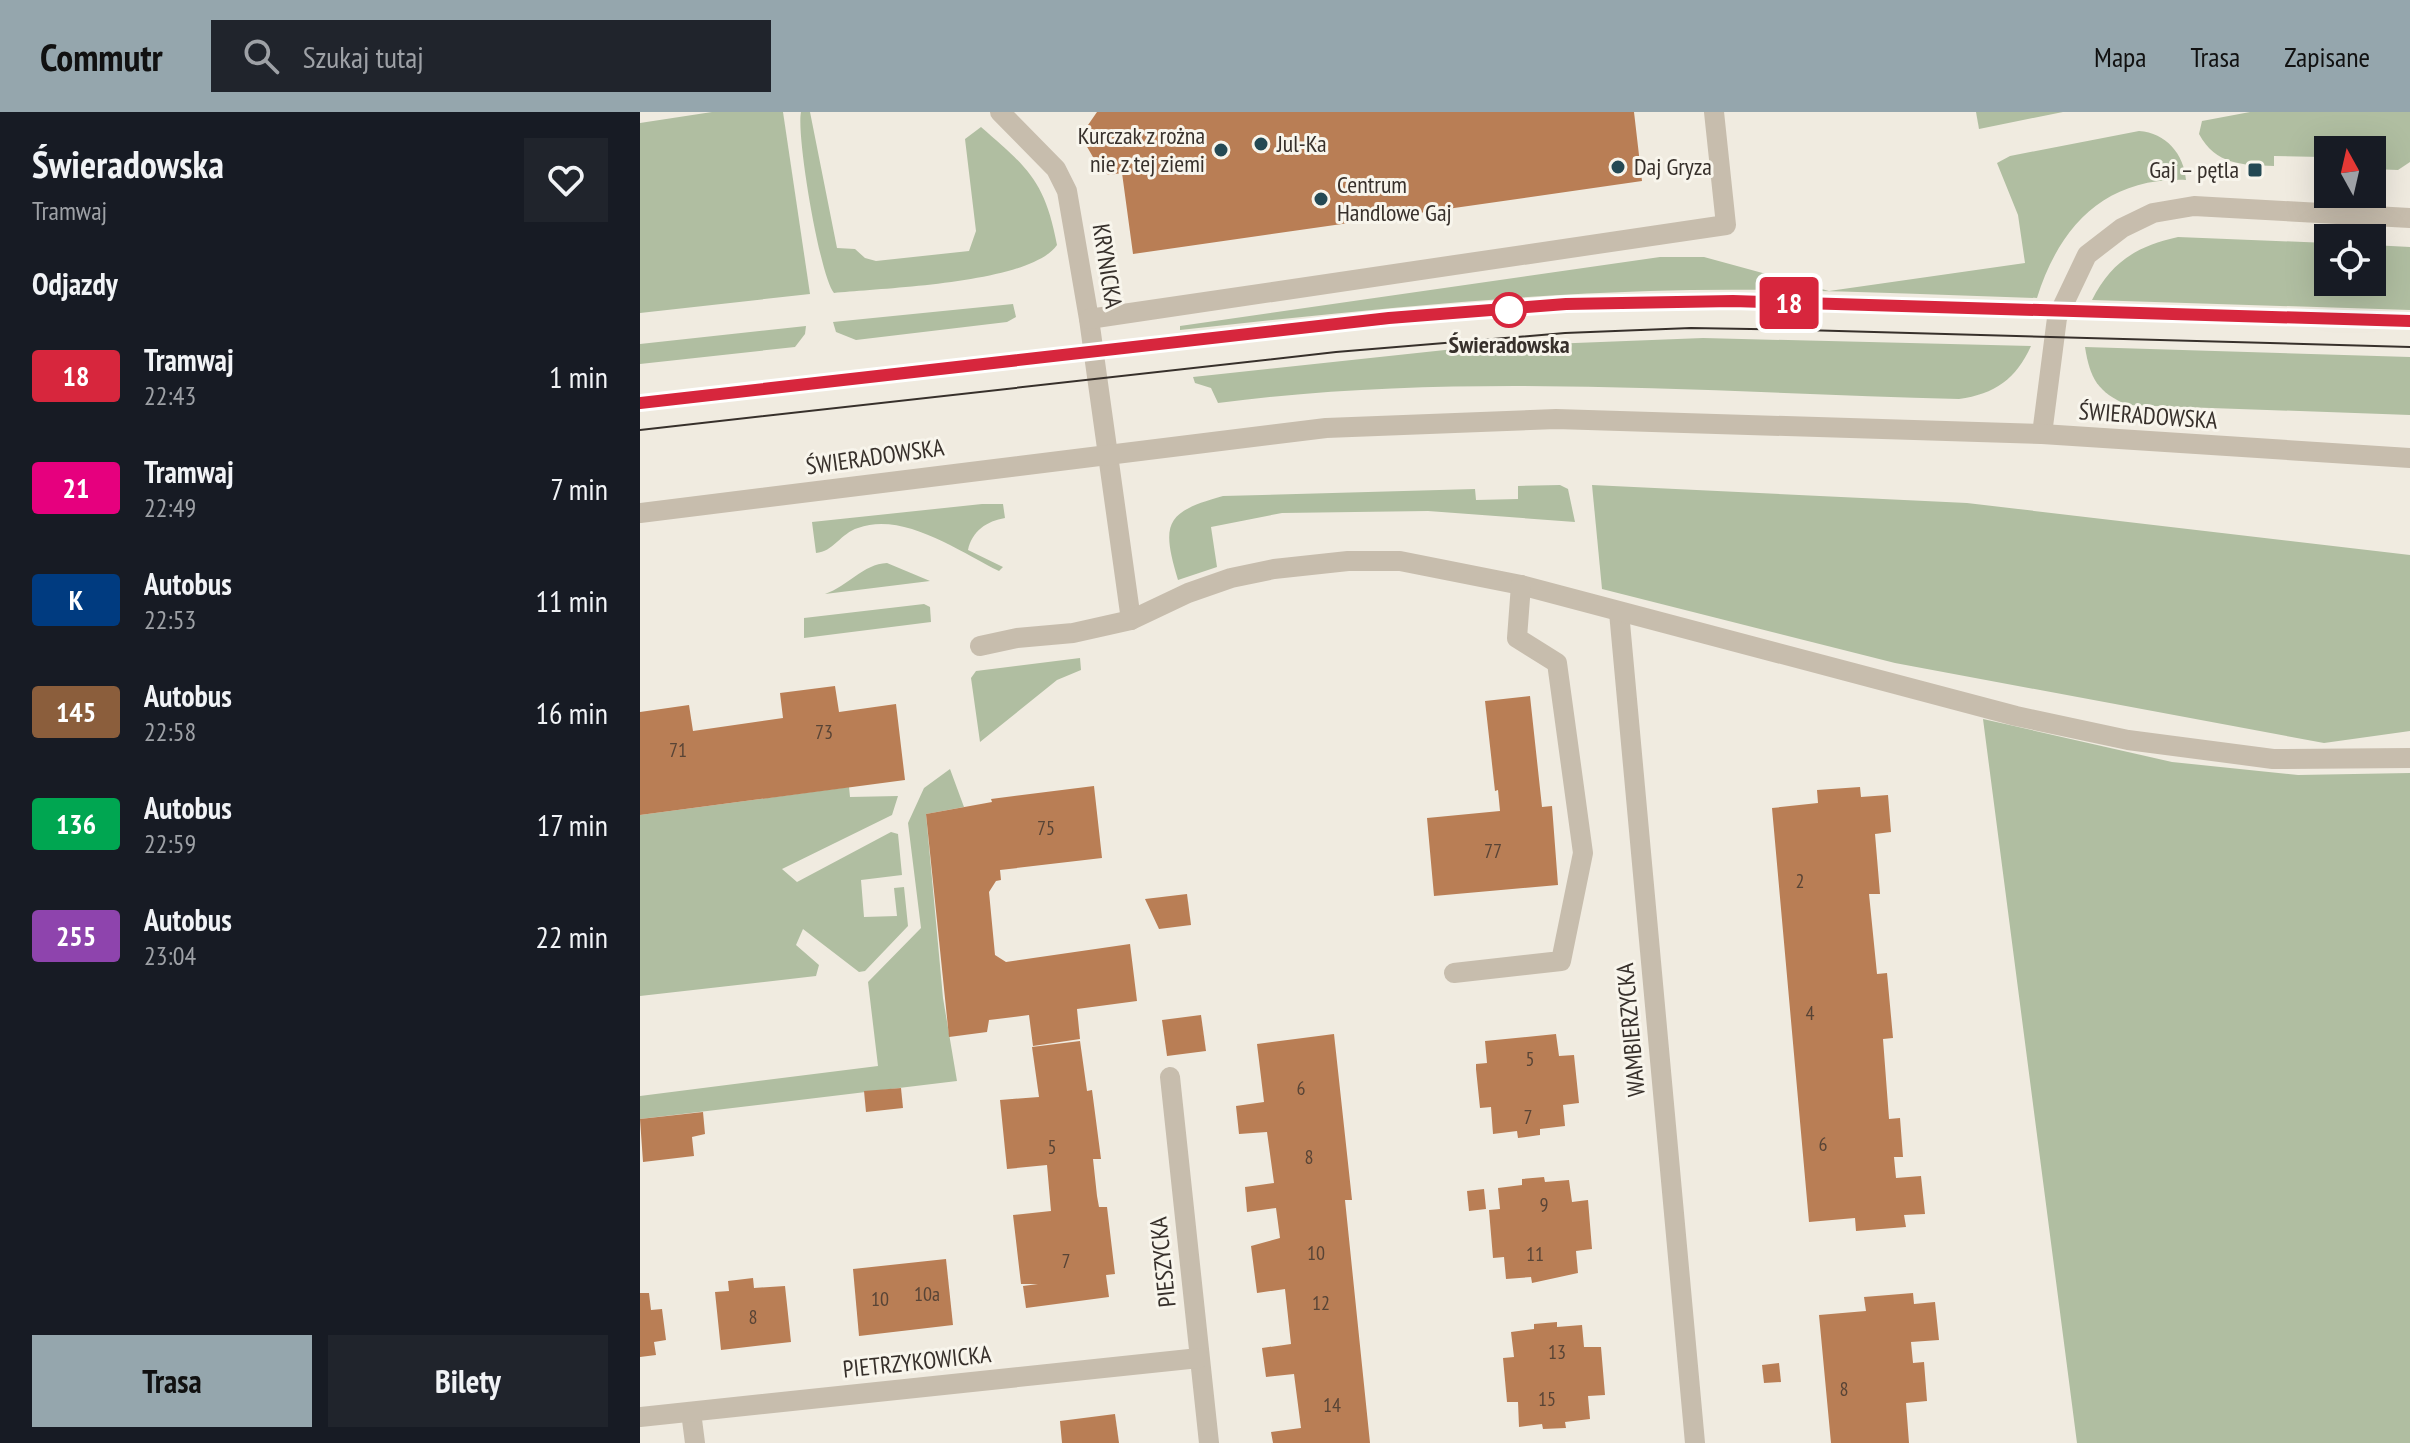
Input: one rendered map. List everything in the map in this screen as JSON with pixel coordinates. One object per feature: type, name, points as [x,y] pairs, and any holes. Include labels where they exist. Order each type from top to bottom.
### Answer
[{"type":"street","name":"KRYNICKA","points":[[1000,112],[1056,169],[1067,191],[1089,319],[1131,620]]},
{"type":"street","points":[[1089,319],[1726,225],[1714,112]]},
{"type":"street","points":[[2042,434],[2057,318],[2087,255],[2122,228],[2153,213],[2194,206],[2410,218]]},
{"type":"street","name":"ŚWIERADOWSKA","points":[[640,513],[1326,428],[1556,419],[2042,434],[2410,458]]},
{"type":"street","points":[[980,646],[1017,638],[1073,633],[1131,620],[1231,578],[1274,569],[1348,561],[1400,561],[1521,585],[2016,716],[2128,740],[2273,759],[2410,758]]},
{"type":"street","points":[[1454,973],[1561,961],[1583,853],[1557,663],[1517,638],[1521,585]]},
{"type":"street","name":"WAMBIERZYCKA","points":[[1619,612],[1695,1443]]},
{"type":"street","name":"PIESZYCKA","points":[[1170,1077],[1209,1443]]},
{"type":"street","name":"PIETRZYKOWICKA","points":[[640,1417],[1199,1358]]},
{"type":"street","points":[[691,1412],[695,1443]]},
{"type":"green space","points":[[712,112],[783,112],[810,294],[640,313],[640,123]]},
{"type":"green space","points":[[801,112],[810,112],[837,248],[855,249],[865,258],[876,261],[969,251],[976,231],[965,139],[981,127],[1032,177],[1047,205],[1057,245],[1042,258],[987,276],[834,293],[822,261],[810,205],[802,148]]},
{"type":"green space","points":[[1976,112],[2063,112],[1979,129]]},
{"type":"green space","points":[[2250,112],[2410,112],[2410,162],[2398,170],[2386,170],[2386,136],[2314,136],[2314,157],[2274,156],[2274,166],[2241,164],[2213,152],[2199,134],[2202,121]]},
{"type":"green space","points":[[2139,131],[2157,136],[2172,146],[2182,162],[2186,180],[2157,181],[2132,187],[2109,197],[2089,211],[2058,249],[2037,298],[1795,290],[1591,293],[1473,301],[1180,330],[1180,326],[1660,257],[1704,257],[1829,291],[2025,263],[2018,215],[1997,163],[2010,156]]},
{"type":"green space","points":[[2178,237],[2314,242],[2314,296],[2386,296],[2386,246],[2410,247],[2410,310],[2092,300],[2117,266],[2150,245]]},
{"type":"green space","points":[[1013,304],[1016,317],[1007,322],[856,340],[836,332],[833,322]]},
{"type":"green space","points":[[806,326],[805,334],[795,347],[640,364],[640,344]]},
{"type":"green space","points":[[1703,338],[2031,346],[2018,368],[2003,383],[1972,397],[1959,399],[1496,386],[1310,393],[1218,403],[1211,388],[1195,383],[1193,377],[1473,347]]},
{"type":"green space","points":[[2085,347],[2410,357],[2410,415],[2127,405],[2109,395],[2097,383]]},
{"type":"green space","points":[[1560,485],[1568,489],[1575,522],[1428,511],[1282,513],[1211,527],[1217,567],[1178,580],[1170,545],[1172,523],[1179,515],[1189,508],[1223,496],[1475,489],[1476,500],[1518,499],[1518,486]]},
{"type":"green space","points":[[1592,485],[1967,503],[2410,555],[2410,731],[2324,743],[1895,663],[1602,589]]},
{"type":"green space","points":[[1003,504],[1005,518],[981,528],[968,550],[1003,567],[999,571],[931,536],[894,525],[875,524],[858,528],[816,553],[812,522]]},
{"type":"green space","points":[[887,563],[930,581],[825,594],[870,567]]},
{"type":"green space","points":[[924,604],[930,607],[931,622],[804,638],[804,618]]},
{"type":"green space","points":[[1080,658],[1081,670],[1057,680],[980,742],[971,678],[976,671]]},
{"type":"green space","points":[[1983,719],[2172,762],[2298,775],[2410,773],[2410,1443],[2077,1443]]},
{"type":"green space","points":[[950,769],[964,807],[926,814],[943,998],[957,1081],[640,1119],[640,1096],[878,1066],[868,982],[921,928],[908,823],[924,788]]},
{"type":"green space","points":[[849,787],[850,797],[898,796],[892,815],[782,869],[797,882],[891,832],[898,834],[902,875],[861,880],[864,917],[897,916],[894,888],[904,887],[908,926],[865,971],[859,972],[803,929],[796,945],[819,965],[816,976],[640,996],[640,815]]},
{"type":"building","name":"Centrum Handlowe Gaj","points":[[1097,112],[1634,112],[1642,181],[1133,254],[1122,173],[1109,175],[1101,171],[1086,145],[1088,125]]},
{"type":"building","points":[[835,686],[839,712],[896,704],[905,780],[640,815],[640,712],[689,705],[693,731],[783,718],[780,693]]},
{"type":"building","points":[[1530,696],[1542,807],[1552,806],[1558,885],[1434,896],[1427,818],[1500,811],[1485,701]]},
{"type":"building","points":[[1094,786],[1102,858],[1000,870],[1001,880],[996,881],[989,892],[995,955],[1006,962],[1130,944],[1137,1001],[1077,1009],[1080,1039],[1033,1046],[1029,1015],[989,1020],[987,1032],[949,1037],[926,814],[992,802],[991,799]]},
{"type":"building","points":[[1860,787],[1861,797],[1888,795],[1891,832],[1875,834],[1880,894],[1869,894],[1877,974],[1887,973],[1893,1038],[1883,1039],[1889,1119],[1900,1118],[1903,1157],[1894,1157],[1896,1178],[1921,1176],[1925,1214],[1904,1215],[1906,1227],[1856,1231],[1855,1218],[1809,1222],[1772,808],[1818,803],[1817,790]]},
{"type":"building","points":[[1187,894],[1191,925],[1159,929],[1145,899]]},
{"type":"building","points":[[1201,1015],[1206,1051],[1167,1056],[1162,1020]]},
{"type":"building","points":[[1334,1034],[1352,1200],[1345,1200],[1370,1443],[1273,1443],[1271,1432],[1301,1428],[1294,1374],[1266,1377],[1262,1348],[1291,1344],[1285,1289],[1257,1293],[1251,1246],[1280,1238],[1276,1208],[1247,1212],[1245,1187],[1274,1183],[1267,1132],[1239,1134],[1236,1106],[1264,1102],[1257,1044]]},
{"type":"building","points":[[1556,1034],[1559,1056],[1574,1055],[1579,1103],[1563,1105],[1565,1126],[1540,1129],[1540,1135],[1518,1138],[1517,1131],[1493,1134],[1491,1107],[1480,1108],[1476,1069],[1476,1064],[1487,1063],[1485,1041]]},
{"type":"building","points":[[1080,1041],[1087,1091],[1092,1090],[1101,1159],[1093,1159],[1097,1196],[1099,1207],[1107,1207],[1115,1274],[1106,1275],[1109,1297],[1026,1308],[1023,1286],[1038,1284],[1021,1284],[1013,1215],[1051,1211],[1047,1165],[1007,1169],[1000,1100],[1039,1097],[1032,1047]]},
{"type":"building","points":[[901,1088],[903,1108],[866,1112],[864,1091]]},
{"type":"building","points":[[703,1112],[705,1134],[692,1137],[694,1156],[643,1162],[640,1119]]},
{"type":"building","points":[[1544,1177],[1545,1182],[1569,1180],[1572,1202],[1588,1200],[1592,1249],[1576,1251],[1578,1273],[1532,1283],[1531,1277],[1506,1279],[1504,1257],[1493,1258],[1489,1210],[1500,1209],[1498,1188],[1522,1185],[1522,1179]]},
{"type":"building","points":[[1484,1189],[1486,1209],[1469,1211],[1467,1191]]},
{"type":"building","points":[[946,1259],[953,1325],[859,1336],[853,1269]]},
{"type":"building","points":[[753,1278],[754,1288],[785,1286],[791,1342],[721,1350],[715,1292],[729,1291],[728,1281]]},
{"type":"building","points":[[640,1293],[649,1293],[651,1310],[662,1309],[666,1340],[654,1342],[656,1355],[640,1357]]},
{"type":"building","points":[[1913,1293],[1914,1304],[1935,1302],[1939,1340],[1911,1342],[1913,1363],[1924,1362],[1927,1401],[1906,1403],[1909,1443],[1831,1443],[1819,1315],[1866,1311],[1864,1297]]},
{"type":"building","points":[[1557,1322],[1557,1327],[1582,1325],[1584,1347],[1601,1347],[1605,1395],[1588,1396],[1590,1419],[1565,1422],[1566,1428],[1543,1429],[1542,1424],[1519,1427],[1518,1402],[1507,1402],[1503,1358],[1514,1357],[1511,1332],[1534,1329],[1534,1324]]},
{"type":"building","points":[[1779,1363],[1781,1382],[1764,1383],[1762,1365]]},
{"type":"building","points":[[1115,1414],[1119,1443],[1062,1443],[1060,1421]]},
{"type":"tram line","points":[[640,403],[1389,318],[1566,304],[1733,301],[2410,321]]},
{"type":"tram line","name":"18","points":[[640,403],[1389,318],[1566,304],[1733,301],[2410,321]]},
{"type":"tram line","points":[[640,430],[1336,352],[1565,333],[1691,328],[2410,347]]},
{"type":"place","name":"Jul-Ka","points":[[1261,144]]},
{"type":"place","name":"Kurczak z rożna nie z tej ziemi","points":[[1221,150]]},
{"type":"place","name":"Daj Gryza","points":[[1618,167]]},
{"type":"place","name":"Gaj – pętla","points":[[2255,170]]},
{"type":"place","name":"Centrum Handlowe Gaj","points":[[1321,199]]},
{"type":"place","name":"Świeradowska","points":[[1509,310]]}]
